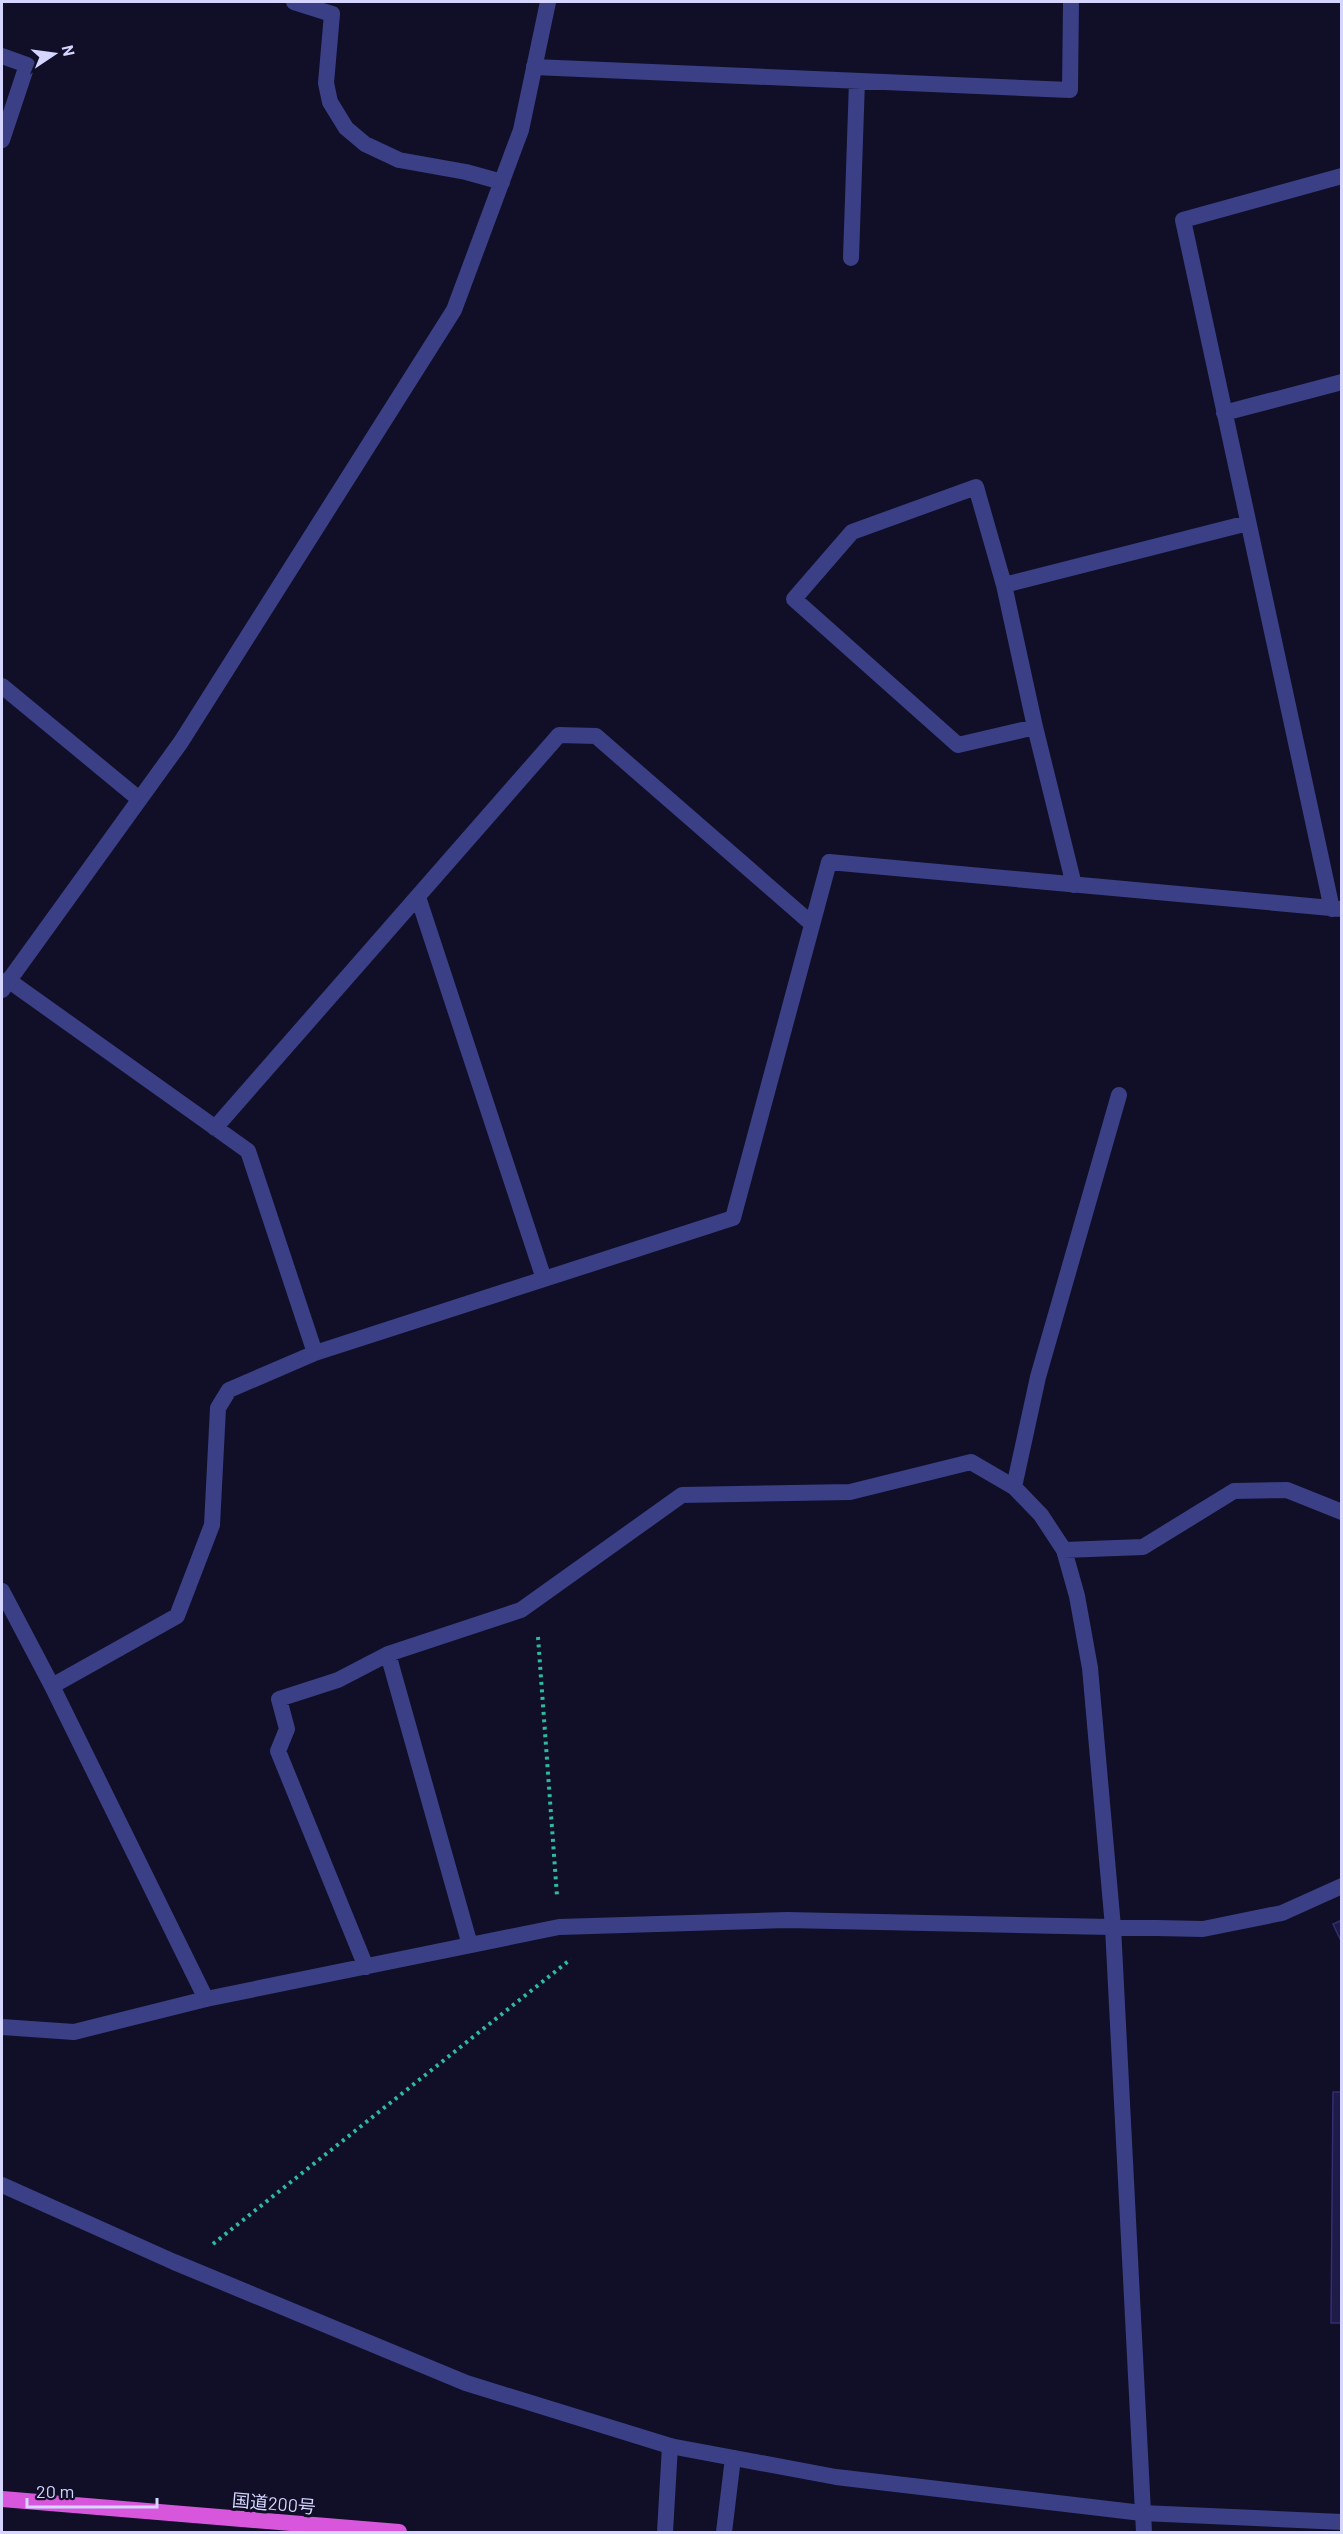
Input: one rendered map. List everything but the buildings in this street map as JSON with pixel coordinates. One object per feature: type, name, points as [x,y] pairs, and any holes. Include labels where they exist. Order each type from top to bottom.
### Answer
[{"type":"highway","name":"国道200号","points":[[2,2499],[399,2532]]},
{"type":"street","points":[[294,2],[332,14],[326,83],[330,102],[346,128],[365,144],[399,160],[466,172],[502,182]]},
{"type":"street","points":[[315,1353],[248,1151],[5,985],[181,742],[454,310],[521,130],[548,2]]},
{"type":"street","points":[[534,67],[1070,90],[1071,2]]},
{"type":"street","points":[[2,56],[27,65],[2,140]]},
{"type":"street","points":[[851,258],[857,81]]},
{"type":"street","points":[[52,1686],[177,1616],[212,1525],[218,1408],[229,1390],[315,1353],[733,1218],[829,862],[1337,909],[1248,523],[1183,220],[1341,176]]},
{"type":"street","points":[[1224,413],[1341,382]]},
{"type":"street","points":[[1035,728],[958,745],[794,599],[852,532],[976,487],[1004,585],[1035,728],[1074,885]]},
{"type":"street","points":[[1004,585],[1248,523]]},
{"type":"street","points":[[2,686],[139,799]]},
{"type":"street","points":[[215,1128],[559,735],[596,736],[812,924]]},
{"type":"street","points":[[418,897],[544,1279]]},
{"type":"street","points":[[1014,1487],[1038,1377],[1119,1095]]},
{"type":"street","points":[[366,1967],[278,1751],[287,1729],[279,1699],[338,1680],[388,1654],[521,1610],[682,1495],[850,1492],[971,1462],[1014,1487],[1041,1515],[1064,1550],[1077,1596],[1090,1668],[1113,1927],[1144,2532]]},
{"type":"street","points":[[1064,1550],[1143,1547],[1234,1491],[1287,1490],[1341,1512]]},
{"type":"street","points":[[2,1591],[52,1686],[206,2000]]},
{"type":"street","points":[[388,1654],[470,1945]]},
{"type":"street","points":[[2,2027],[74,2032],[206,2000],[559,1927],[787,1920],[1203,1929],[1282,1913],[1341,1886]]},
{"type":"street","points":[[2,2185],[188,2268],[466,2383],[670,2446],[836,2477],[1142,2513],[1341,2522]]},
{"type":"street","points":[[665,2532],[670,2446]]},
{"type":"street","points":[[724,2532],[733,2458]]},
{"type":"path","points":[[534,1601],[559,1927]]},
{"type":"path","points":[[188,2268],[228,2230],[570,1960],[588,1927]]}]
